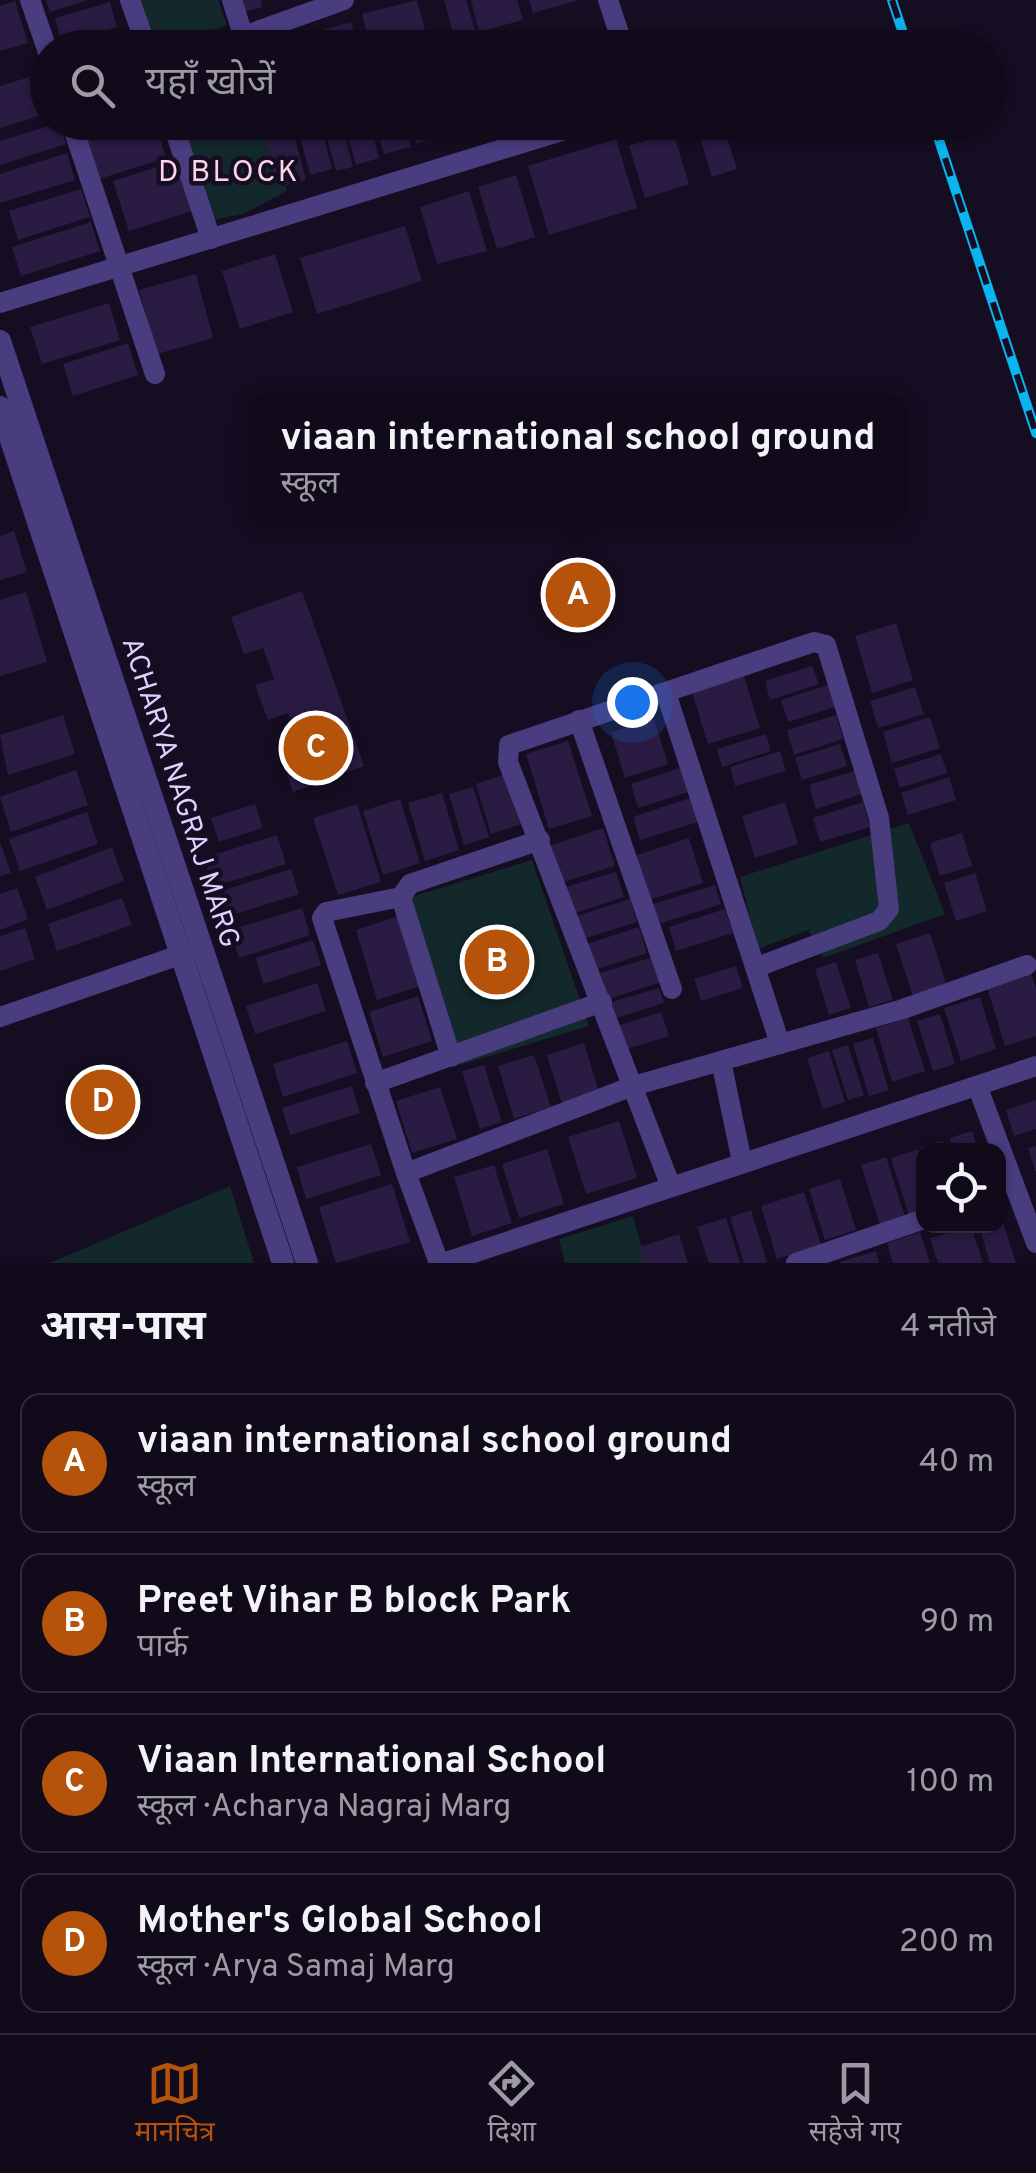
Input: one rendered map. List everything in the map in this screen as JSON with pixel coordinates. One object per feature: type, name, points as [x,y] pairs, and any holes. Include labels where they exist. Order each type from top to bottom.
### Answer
[{"type":"street","points":[[30,0],[40,30]]},
{"type":"street","points":[[130,0],[141,30]]},
{"type":"street","points":[[232,0],[242,30]]},
{"type":"street","points":[[258,30],[344,0]]},
{"type":"street","points":[[608,0],[618,30]]},
{"type":"street","points":[[77,140],[156,374]]},
{"type":"street","points":[[178,140],[210,239]]},
{"type":"street","points":[[0,303],[532,140]]},
{"type":"street","name":"ACHARYA NAGRAJ MARG","points":[[0,341],[191,951],[283,1263]]},
{"type":"street","name":"ACHARYA NAGRAJ MARG","points":[[0,406],[191,951],[306,1263]]},
{"type":"street","points":[[672,1187],[508,762],[509,745],[814,642],[829,650],[878,818],[889,909],[880,921],[757,967]]},
{"type":"street","points":[[666,693],[780,1044]]},
{"type":"street","points":[[579,720],[672,988]]},
{"type":"street","points":[[540,840],[410,884],[402,896],[326,912],[322,918],[406,1173],[441,1263],[1036,1066]]},
{"type":"street","points":[[402,896],[451,1057]]},
{"type":"street","points":[[0,1017],[191,951]]},
{"type":"street","points":[[406,1173],[633,1086],[903,1009],[1028,964]]},
{"type":"street","points":[[375,1083],[602,1002]]},
{"type":"street","points":[[721,1061],[742,1162]]},
{"type":"street","points":[[978,1088],[993,1143]]},
{"type":"street","points":[[1006,1191],[1036,1243]]},
{"type":"street","points":[[796,1263],[916,1222]]},
{"type":"green space","points":[[129,0],[218,0],[227,25],[212,30],[139,30]]},
{"type":"green space","points":[[169,140],[275,140],[287,191],[243,214],[200,222]]},
{"type":"green space","points":[[909,823],[945,914],[823,958],[808,930],[758,949],[740,877]]},
{"type":"green space","points":[[532,860],[589,1026],[460,1065],[408,898]]},
{"type":"green space","points":[[230,1186],[254,1263],[50,1263]]},
{"type":"green space","points":[[633,1216],[646,1263],[565,1263],[559,1239]]},
{"type":"building","points":[[46,0],[85,0],[85,1],[50,12]]},
{"type":"building","points":[[237,0],[261,0],[263,7],[241,13]]},
{"type":"building","points":[[417,0],[425,30],[366,30],[362,14]]},
{"type":"building","points":[[444,0],[466,0],[475,30],[452,30]]},
{"type":"building","points":[[471,0],[517,0],[523,20],[478,30]]},
{"type":"building","points":[[529,0],[576,0],[576,1],[533,13]]},
{"type":"building","points":[[15,1],[28,43],[0,51],[0,6]]},
{"type":"building","points":[[110,2],[117,27],[58,30],[55,18]]},
{"type":"building","points":[[351,22],[353,30],[322,30]]},
{"type":"building","points":[[30,77],[30,119],[0,128],[0,86]]},
{"type":"building","points":[[30,132],[30,140],[65,140],[66,144],[0,165],[0,141]]},
{"type":"building","points":[[87,140],[160,140],[166,158],[99,179]]},
{"type":"building","points":[[265,140],[295,140],[306,180],[278,188]]},
{"type":"building","points":[[301,140],[325,140],[332,169],[310,175]]},
{"type":"building","points":[[328,140],[346,140],[353,167],[336,171]]},
{"type":"building","points":[[349,140],[374,140],[379,158],[356,165]]},
{"type":"building","points":[[380,140],[409,140],[411,147],[384,154]]},
{"type":"building","points":[[616,140],[637,208],[549,235],[528,166]]},
{"type":"building","points":[[648,140],[675,140],[689,184],[645,198],[629,146]]},
{"type":"building","points":[[701,140],[728,140],[737,169],[712,177]]},
{"type":"building","points":[[67,153],[75,180],[0,203],[0,174]]},
{"type":"building","points":[[176,161],[192,211],[129,231],[113,181]]},
{"type":"building","points":[[516,175],[535,237],[497,249],[478,187]]},
{"type":"building","points":[[81,189],[90,217],[18,240],[9,211]]},
{"type":"building","points":[[469,191],[487,251],[437,264],[420,207]]},
{"type":"building","points":[[91,222],[100,251],[21,276],[12,247]]},
{"type":"building","points":[[405,226],[422,281],[317,314],[300,258]]},
{"type":"building","points":[[275,254],[293,312],[240,329],[222,271]]},
{"type":"building","points":[[196,274],[213,338],[157,354],[139,290]]},
{"type":"building","points":[[109,303],[120,340],[42,364],[30,327]]},
{"type":"building","points":[[128,343],[138,375],[73,396],[63,364]]},
{"type":"building","points":[[14,531],[27,572],[0,580],[0,536]]},
{"type":"building","points":[[302,591],[364,766],[293,792],[280,754],[300,746],[288,713],[268,720],[255,685],[274,679],[263,648],[244,654],[231,617]]},
{"type":"building","points":[[26,592],[47,662],[0,676],[0,600]]},
{"type":"building","points":[[896,623],[913,680],[872,693],[855,636]]},
{"type":"building","points":[[812,666],[819,684],[770,700],[765,681]]},
{"type":"building","points":[[743,673],[760,728],[708,744],[691,689]]},
{"type":"building","points":[[831,684],[838,706],[788,722],[781,700]]},
{"type":"building","points":[[915,687],[924,714],[878,728],[870,701]]},
{"type":"building","points":[[63,715],[75,754],[8,775],[0,735]]},
{"type":"building","points":[[836,715],[843,739],[794,755],[787,730]]},
{"type":"building","points":[[930,717],[940,748],[892,763],[883,732]]},
{"type":"building","points":[[654,719],[668,764],[625,778],[611,732]]},
{"type":"building","points":[[766,734],[771,751],[722,767],[717,749]]},
{"type":"building","points":[[568,741],[592,816],[549,829],[526,754]]},
{"type":"building","points":[[840,744],[847,766],[802,780],[795,758]]},
{"type":"building","points":[[780,751],[786,771],[735,786],[730,767]]},
{"type":"building","points":[[941,754],[947,773],[900,788],[894,769]]},
{"type":"building","points":[[683,767],[691,791],[638,808],[631,784]]},
{"type":"building","points":[[76,770],[88,805],[11,832],[0,797]]},
{"type":"building","points":[[857,770],[865,793],[816,809],[809,785]]},
{"type":"building","points":[[506,774],[522,824],[491,834],[476,784]]},
{"type":"building","points":[[949,777],[956,800],[908,815],[901,793]]},
{"type":"building","points":[[473,787],[489,837],[464,845],[449,794]]},
{"type":"building","points":[[442,793],[459,850],[425,861],[408,803]]},
{"type":"building","points":[[690,798],[698,822],[640,840],[633,817]]},
{"type":"building","points":[[400,799],[420,863],[383,875],[363,811]]},
{"type":"building","points":[[785,802],[798,844],[755,858],[742,816]]},
{"type":"building","points":[[863,802],[870,827],[820,842],[813,818]]},
{"type":"building","points":[[255,804],[263,828],[219,842],[211,818]]},
{"type":"building","points":[[357,804],[381,882],[338,895],[313,818]]},
{"type":"building","points":[[87,812],[98,844],[20,871],[9,839]]},
{"type":"building","points":[[603,828],[615,866],[560,883],[549,846]]},
{"type":"building","points":[[962,833],[972,866],[940,876],[930,843]]},
{"type":"building","points":[[277,835],[286,864],[213,887],[204,858]]},
{"type":"building","points":[[689,838],[703,883],[645,901],[631,857]]},
{"type":"building","points":[[0,842],[11,873],[0,876]]},
{"type":"building","points":[[112,847],[124,881],[47,910],[35,877]]},
{"type":"building","points":[[291,869],[299,894],[223,918],[215,893]]},
{"type":"building","points":[[616,872],[624,897],[573,914],[565,887]]},
{"type":"building","points":[[975,873],[987,911],[956,921],[944,883]]},
{"type":"building","points":[[715,885],[721,904],[659,924],[653,904]]},
{"type":"building","points":[[17,888],[28,919],[0,930],[0,894]]},
{"type":"building","points":[[122,898],[132,925],[57,951],[48,924]]},
{"type":"building","points":[[630,899],[637,922],[583,939],[576,916]]},
{"type":"building","points":[[302,908],[310,935],[239,958],[230,930]]},
{"type":"building","points":[[725,909],[733,933],[676,951],[669,927]]},
{"type":"building","points":[[402,915],[424,985],[377,1000],[356,930]]},
{"type":"building","points":[[639,927],[647,953],[595,970],[587,944]]},
{"type":"building","points":[[25,928],[35,959],[0,971],[0,936]]},
{"type":"building","points":[[930,933],[947,986],[913,996],[896,944]]},
{"type":"building","points":[[313,940],[321,965],[263,984],[256,958]]},
{"type":"building","points":[[878,953],[893,1000],[869,1007],[855,960]]},
{"type":"building","points":[[653,957],[661,982],[605,1000],[597,974]]},
{"type":"building","points":[[836,962],[851,1008],[829,1015],[815,969]]},
{"type":"building","points":[[736,966],[743,988],[701,1001],[694,979]]},
{"type":"building","points":[[1031,973],[1036,988],[1036,1036],[1005,1046],[987,987]]},
{"type":"building","points":[[317,983],[326,1011],[255,1034],[246,1006]]},
{"type":"building","points":[[659,988],[664,1003],[614,1019],[609,1003]]},
{"type":"building","points":[[418,996],[432,1041],[383,1057],[369,1012]]},
{"type":"building","points":[[980,997],[996,1049],[961,1061],[944,1008]]},
{"type":"building","points":[[661,1012],[669,1036],[624,1050],[617,1026]]},
{"type":"building","points":[[940,1014],[955,1064],[933,1071],[917,1021]]},
{"type":"building","points":[[908,1018],[925,1071],[892,1082],[876,1028]]},
{"type":"building","points":[[873,1038],[889,1090],[869,1096],[853,1044]]},
{"type":"building","points":[[347,1041],[357,1073],[283,1097],[273,1064]]},
{"type":"building","points":[[584,1043],[599,1092],[562,1104],[547,1055]]},
{"type":"building","points":[[848,1045],[864,1095],[848,1100],[832,1050]]},
{"type":"building","points":[[829,1051],[845,1102],[823,1109],[807,1058]]},
{"type":"building","points":[[534,1055],[551,1107],[514,1119],[498,1066]]},
{"type":"building","points":[[484,1065],[502,1122],[480,1129],[462,1071]]},
{"type":"building","points":[[352,1086],[360,1113],[290,1135],[282,1108]]},
{"type":"building","points":[[440,1087],[457,1139],[412,1153],[396,1101]]},
{"type":"building","points":[[1036,1100],[1036,1129],[1014,1136],[1006,1110]]},
{"type":"building","points":[[619,1121],[637,1178],[586,1194],[568,1137]]},
{"type":"building","points":[[972,1131],[976,1143],[951,1143],[950,1138]]},
{"type":"building","points":[[371,1144],[381,1175],[306,1199],[297,1167]]},
{"type":"building","points":[[1036,1146],[1036,1171],[1035,1171],[1028,1148]]},
{"type":"building","points":[[547,1149],[564,1204],[519,1218],[502,1164]]},
{"type":"building","points":[[916,1150],[916,1216],[910,1218],[891,1158]]},
{"type":"building","points":[[886,1157],[905,1217],[880,1225],[861,1165]]},
{"type":"building","points":[[494,1165],[512,1223],[472,1236],[454,1177]]},
{"type":"building","points":[[840,1179],[856,1230],[825,1240],[809,1189]]},
{"type":"building","points":[[392,1184],[410,1242],[336,1263],[319,1207]]},
{"type":"building","points":[[804,1192],[821,1245],[777,1259],[761,1206]]},
{"type":"building","points":[[751,1210],[767,1262],[764,1263],[744,1263],[730,1217]]},
{"type":"building","points":[[726,1218],[740,1263],[709,1263],[697,1227]]},
{"type":"building","points":[[1006,1232],[1016,1263],[990,1263],[981,1233]]},
{"type":"building","points":[[920,1233],[930,1263],[893,1263],[887,1243]]},
{"type":"building","points":[[947,1233],[973,1233],[983,1263],[938,1263],[930,1238]]},
{"type":"building","points":[[679,1234],[688,1263],[644,1263],[639,1247]]},
{"type":"building","points":[[876,1251],[879,1263],[840,1263],[840,1262]]},
{"type":"railway","points":[[892,0],[902,30]]},
{"type":"railway","points":[[939,140],[1036,433]]},
{"type":"place","name":"viaan international school ground","points":[[578,595]]},
{"type":"place","name":"Viaan International School","points":[[316,748]]},
{"type":"place","name":"Preet Vihar B block Park","points":[[497,962]]},
{"type":"place","name":"Mother's Global School","points":[[103,1102]]},
{"type":"district","name":"D BLOCK","points":[[229,171]]}]
